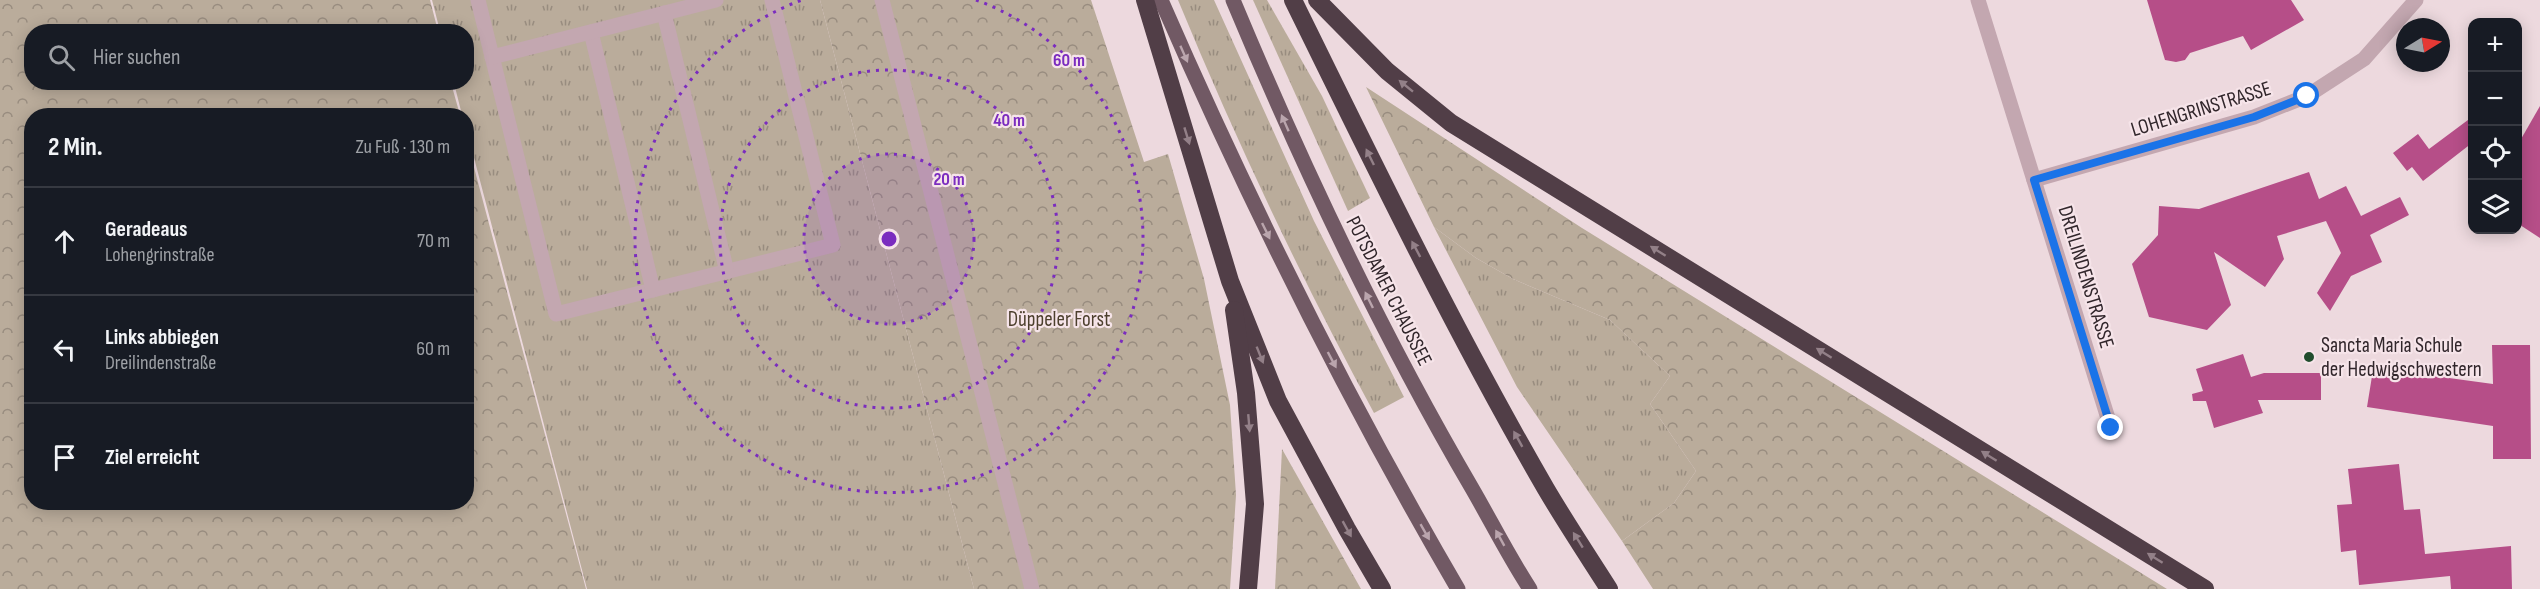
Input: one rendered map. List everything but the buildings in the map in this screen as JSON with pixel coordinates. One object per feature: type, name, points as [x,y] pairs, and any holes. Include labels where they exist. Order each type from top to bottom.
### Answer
[{"type":"highway","points":[[1145,0],[1230,281],[1278,401],[1382,589]]},
{"type":"highway","points":[[1293,0],[1395,209],[1471,353],[1547,490],[1610,589]]},
{"type":"highway","points":[[1317,0],[1387,71],[1451,123],[2205,589]]},
{"type":"highway","points":[[1230,281],[1246,393],[1255,504],[1248,589]]},
{"type":"main road","points":[[1161,0],[1214,122],[1294,290],[1385,462],[1458,589]]},
{"type":"main road","name":"POTSDAMER CHAUSSEE","points":[[1233,0],[1272,95],[1330,221],[1390,342],[1530,589]]},
{"type":"street","points":[[478,0],[555,314],[833,245],[772,0]]},
{"type":"street","points":[[492,57],[716,0]]},
{"type":"street","points":[[882,0],[1032,589]]},
{"type":"street","name":"DREILINDENSTRASSE","points":[[1978,0],[2111,428]]},
{"type":"street","name":"LOHENGRINSTRASSE","points":[[2034,180],[2254,117],[2307,96],[2364,59],[2416,0]]},
{"type":"street","points":[[664,13],[727,272]]},
{"type":"street","points":[[591,32],[653,290]]},
{"type":"green space","points":[[0,0],[430,0],[436,24],[24,24],[24,90],[453,90],[458,108],[24,108],[24,510],[474,510],[474,167],[586,589],[0,589]]},
{"type":"green space","points":[[432,0],[820,0],[974,589],[587,589],[474,158],[474,108],[460,108],[456,90],[474,90],[474,24],[438,24]]},
{"type":"green space","name":"Düppeler Forst","points":[[820,0],[1091,0],[1144,162],[1168,154],[1204,279],[1230,405],[1236,495],[1230,589],[974,589]]},
{"type":"green space","points":[[1178,0],[1214,0],[1314,221],[1404,397],[1374,413],[1270,209]]},
{"type":"green space","points":[[1253,0],[1267,0],[1322,96],[1370,198],[1348,211]]},
{"type":"green space","points":[[1366,87],[1582,228],[2167,589],[1653,589],[1622,541],[1674,503],[1696,471],[1650,404],[1670,376],[1610,320],[1513,279],[1476,258],[1434,227]]},
{"type":"green space","points":[[1434,227],[1476,258],[1513,279],[1610,320],[1670,376],[1650,404],[1696,471],[1674,503],[1622,541],[1517,387]]},
{"type":"green space","points":[[1282,449],[1361,589],[1275,589]]},
{"type":"place","name":"Sancta Maria Schule der Hedwigschwestern","points":[[2309,357]]},
{"type":"route","points":[[2111,428],[2034,180],[2254,117],[2307,96]]}]
